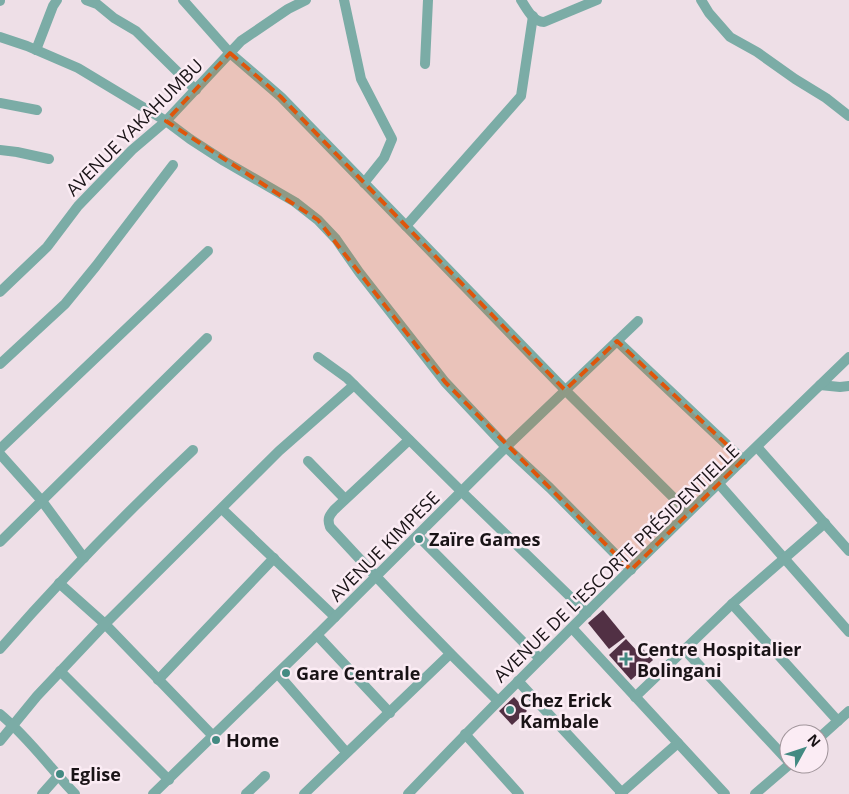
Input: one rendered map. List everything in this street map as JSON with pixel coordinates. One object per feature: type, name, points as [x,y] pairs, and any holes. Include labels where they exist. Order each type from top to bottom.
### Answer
[{"type":"street","points":[[36,50],[57,0]]},
{"type":"street","points":[[86,0],[97,4],[114,18],[136,31],[196,90]]},
{"type":"street","points":[[183,0],[230,53],[281,98],[565,390],[688,512]]},
{"type":"street","name":"AVENUE YAKAHUMBU","points":[[0,292],[47,247],[78,206],[132,150],[166,121],[241,41],[288,9],[306,0]]},
{"type":"street","points":[[344,0],[361,78],[392,139],[384,158],[364,183]]},
{"type":"street","points":[[425,64],[428,0]]},
{"type":"street","points":[[521,0],[539,22],[544,22],[597,0]]},
{"type":"street","points":[[701,0],[709,13],[730,36],[826,98],[849,116]]},
{"type":"street","points":[[406,226],[522,96],[533,16]]},
{"type":"street","points":[[0,37],[78,68],[166,121],[224,161],[295,202],[318,220],[336,239],[358,272],[445,382],[506,447],[550,488],[631,570]]},
{"type":"street","points":[[0,103],[37,110]]},
{"type":"street","points":[[0,150],[49,159]]},
{"type":"street","points":[[0,364],[65,304],[173,165]]},
{"type":"street","points":[[0,449],[208,251]]},
{"type":"street","name":"AVENUE KIMPESE","points":[[153,794],[278,674],[506,447],[638,321]]},
{"type":"street","points":[[0,542],[207,338]]},
{"type":"street","points":[[617,341],[743,460]]},
{"type":"street","points":[[318,357],[347,378],[587,613]]},
{"type":"street","name":"AVENUE DE L'ESCORTE PRÉSIDENTIELLE","points":[[413,792],[465,734],[540,659],[688,512],[849,357]]},
{"type":"street","points":[[0,741],[37,696],[106,624],[279,451],[354,385]]},
{"type":"street","points":[[820,385],[849,386]]},
{"type":"street","points":[[409,440],[329,516],[330,527],[450,654],[498,701]]},
{"type":"street","points":[[757,447],[849,551]]},
{"type":"street","points":[[0,648],[59,583],[140,500],[193,450]]},
{"type":"street","points":[[0,454],[42,501],[84,558]]},
{"type":"street","points":[[308,461],[345,499]]},
{"type":"street","points":[[719,484],[849,632]]},
{"type":"street","points":[[222,509],[335,617]]},
{"type":"street","points":[[635,697],[732,604],[825,524]]},
{"type":"street","points":[[418,536],[540,659]]},
{"type":"street","points":[[158,680],[274,558]]},
{"type":"street","points":[[59,583],[106,624],[213,736]]},
{"type":"street","points":[[732,604],[838,721]]},
{"type":"street","points":[[572,628],[725,794]]},
{"type":"street","points":[[317,635],[390,713]]},
{"type":"street","points":[[684,649],[779,752]]},
{"type":"street","points":[[304,794],[450,654]]},
{"type":"street","points":[[60,671],[169,780]]},
{"type":"street","points":[[278,674],[346,752]]},
{"type":"street","points":[[518,681],[621,794],[678,743]]},
{"type":"street","points":[[829,729],[849,711]]},
{"type":"street","points":[[0,714],[13,725],[75,794]]},
{"type":"street","points":[[465,734],[519,794]]},
{"type":"street","points":[[755,794],[779,772]]},
{"type":"street","points":[[42,794],[58,776]]},
{"type":"street","points":[[246,794],[265,776]]},
{"type":"highlighted area","points":[[230,53],[281,97],[565,390],[617,341],[743,460],[631,570],[445,382],[318,220],[166,121]]},
{"type":"building","points":[[603,610],[625,637],[609,649],[588,623]]},
{"type":"building","points":[[626,639],[638,652],[642,648],[653,660],[631,680],[609,655]]},
{"type":"building","points":[[514,697],[527,711],[512,725],[499,711]]},
{"type":"place","name":"Zaïre Games","points":[[419,539]]},
{"type":"place","name":"Centre Hospitalier Bolingani","points":[[626,659]]},
{"type":"place","name":"Gare Centrale","points":[[286,673]]},
{"type":"place","name":"Chez Erick Kambale","points":[[510,710]]},
{"type":"place","name":"Home","points":[[216,740]]},
{"type":"place","name":"Eglise","points":[[60,774]]}]
